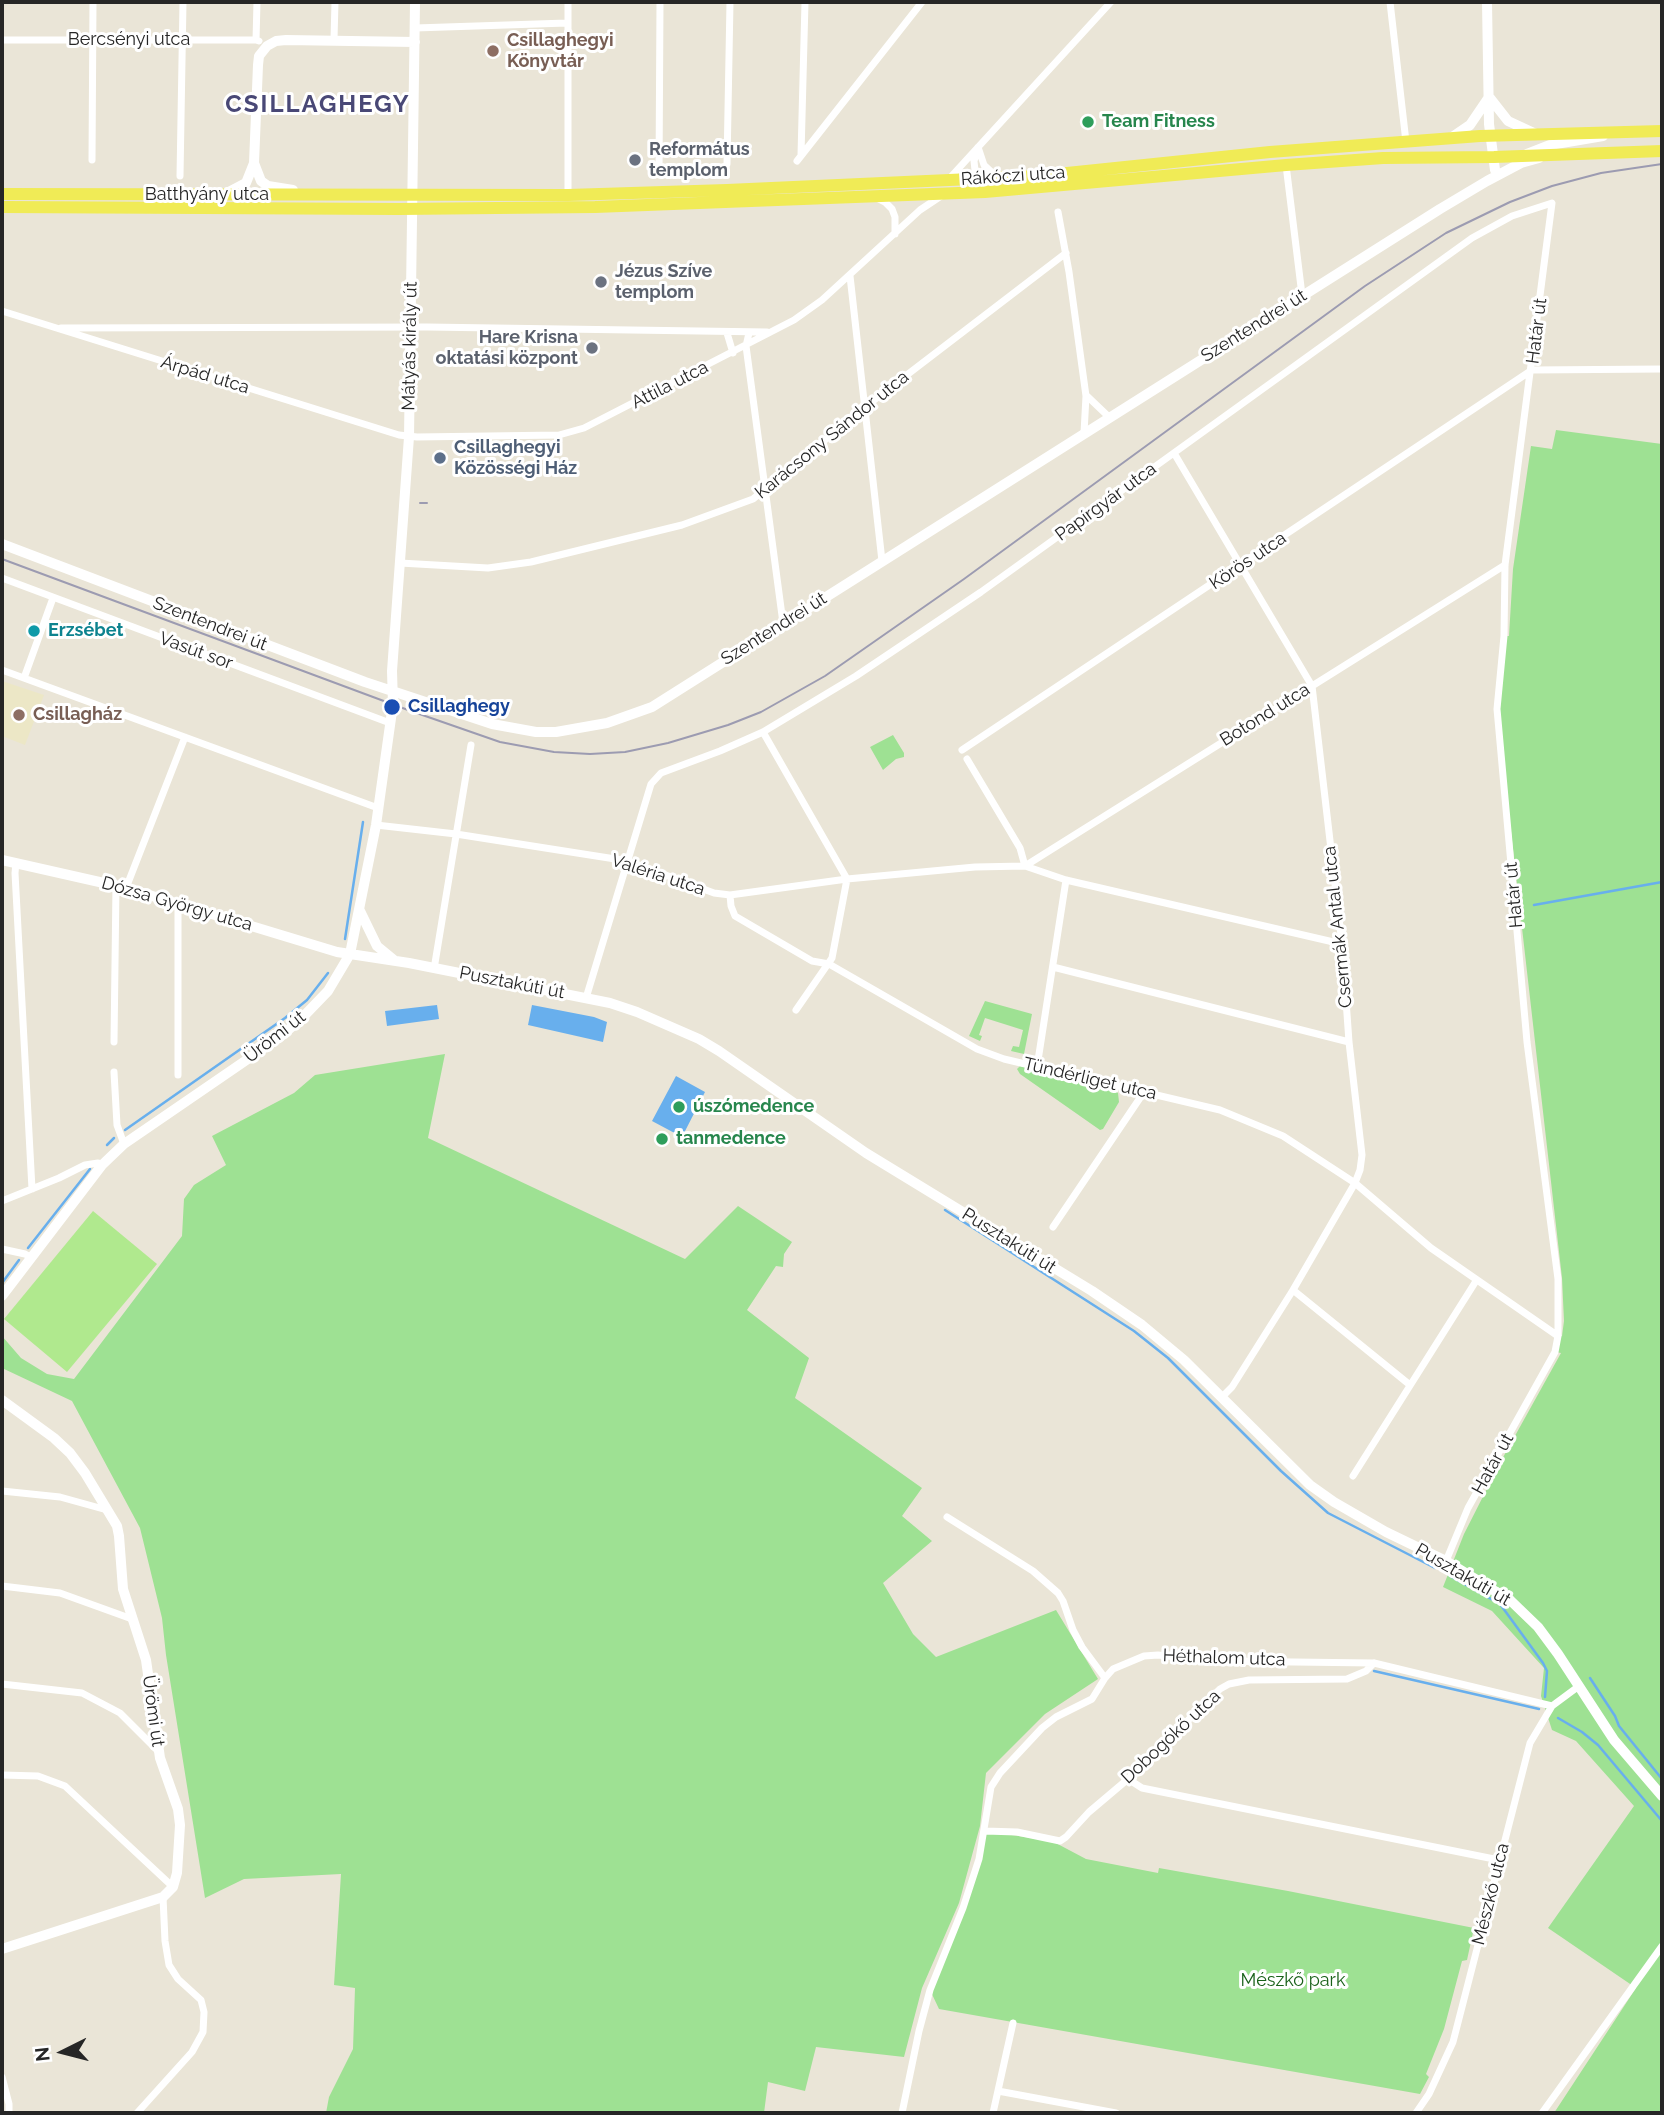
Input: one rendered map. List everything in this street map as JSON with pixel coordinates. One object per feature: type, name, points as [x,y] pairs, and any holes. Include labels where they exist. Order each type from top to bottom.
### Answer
[{"type":"main road","points":[[1612,133],[1662,131]]},
{"type":"main road","name":"Rákóczi utca","points":[[412,202],[595,207],[874,197],[946,187],[976,179],[1490,135],[1612,133]]},
{"type":"main road","name":"Szentendrei út","points":[[1549,155],[1662,151]]},
{"type":"main road","name":"Rákóczi utca","points":[[412,202],[568,195],[946,187],[985,192],[1286,165],[1383,159],[1494,163],[1522,156],[1549,155]]},
{"type":"main road","name":"Batthyány utca","points":[[2,194],[306,194],[412,202]]},
{"type":"main road","name":"Batthyány utca","points":[[2,207],[412,202]]},
{"type":"street","points":[[92,160],[93,2]]},
{"type":"street","points":[[180,176],[183,2]]},
{"type":"street","points":[[257,2],[256,40],[269,44],[334,39],[415,42]]},
{"type":"street","points":[[334,39],[335,2]]},
{"type":"street","name":"Mátyás király út","points":[[391,690],[408,437],[415,2]]},
{"type":"street","points":[[568,2],[568,195]]},
{"type":"street","points":[[659,174],[660,2]]},
{"type":"street","points":[[727,164],[730,2]]},
{"type":"street","points":[[806,2],[799,158],[922,2]]},
{"type":"street","name":"Attila utca","points":[[408,437],[544,436],[571,433],[771,332],[822,300],[946,187],[978,147],[1111,2]]},
{"type":"street","points":[[1390,2],[1406,142]]},
{"type":"street","points":[[1487,2],[1490,135],[1494,163]]},
{"type":"street","points":[[415,28],[568,23]]},
{"type":"street","name":"Bercsényi utca","points":[[2,40],[256,40]]},
{"type":"street","points":[[218,195],[234,191],[246,183],[254,163],[259,56],[269,44]]},
{"type":"street","points":[[1489,97],[1508,121],[1536,134]]},
{"type":"street","points":[[1451,138],[1470,125],[1489,97]]},
{"type":"street","points":[[1522,156],[1550,145],[1612,133]]},
{"type":"street","points":[[978,147],[984,164],[998,178]]},
{"type":"street","points":[[978,147],[974,162],[976,179],[985,192]]},
{"type":"street","name":"Szentendrei út","points":[[2,544],[277,649],[481,721],[512,729],[556,732],[594,726],[652,707],[1478,185],[1521,163],[1549,155]]},
{"type":"street","points":[[254,163],[261,181],[268,186],[306,194]]},
{"type":"street","name":"Szentendrei út","points":[[1478,185],[1494,163]]},
{"type":"street","points":[[1286,165],[1302,295]]},
{"type":"street","points":[[874,197],[892,209],[895,235]]},
{"type":"street","name":"Határ út","points":[[1446,1561],[1468,1508],[1555,1352],[1558,1335],[1558,1279],[1527,1042],[1497,709],[1504,636],[1506,565],[1552,203]]},
{"type":"street","name":"Papírgyár utca","points":[[628,861],[651,785],[666,770],[763,732],[856,676],[913,639],[1472,238],[1512,216],[1552,203]]},
{"type":"street","points":[[1058,212],[1086,396],[1084,433]]},
{"type":"street","name":"Karácsony Sándor utca","points":[[400,563],[488,568],[544,559],[682,525],[753,499],[865,407],[1066,253]]},
{"type":"street","points":[[850,276],[882,561]]},
{"type":"street","name":"Árpád utca","points":[[2,311],[408,437]]},
{"type":"street","points":[[105,344],[108,327]]},
{"type":"street","points":[[54,328],[450,328],[771,332]]},
{"type":"street","points":[[727,333],[733,353]]},
{"type":"street","points":[[749,333],[746,345],[783,623]]},
{"type":"street","points":[[1532,370],[1662,369]]},
{"type":"street","name":"Körös utca","points":[[962,751],[1532,370]]},
{"type":"street","points":[[1086,396],[1109,417]]},
{"type":"street","name":"Csermák Antal utca","points":[[1174,453],[1312,686],[1342,944],[1349,1042],[1362,1155],[1355,1183],[1293,1290],[1232,1387],[1222,1397]]},
{"type":"street","name":"Botond utca","points":[[1025,866],[1506,565]]},
{"type":"street","name":"Vasút sor","points":[[2,578],[390,723]]},
{"type":"street","points":[[24,678],[53,598]]},
{"type":"street","points":[[2,670],[378,808]]},
{"type":"street","name":"Ürömi út","points":[[3,1292],[102,1165],[124,1144],[280,1037],[328,991],[350,954],[360,910],[376,825],[393,704],[391,690]]},
{"type":"street","points":[[763,732],[847,879],[835,946],[829,964],[796,1010]]},
{"type":"street","points":[[114,1042],[121,886],[185,737]]},
{"type":"street","points":[[435,963],[471,744]]},
{"type":"street","points":[[967,759],[1020,848],[1025,866],[1066,880],[1342,944]]},
{"type":"street","name":"Valéria utca","points":[[376,825],[456,834],[628,861],[714,893],[730,895],[847,879],[963,868],[1025,866]]},
{"type":"street","name":"Dózsa György utca","points":[[2,860],[121,886],[325,949],[350,954]]},
{"type":"street","points":[[586,998],[628,861]]},
{"type":"street","points":[[16,863],[32,1189]]},
{"type":"street","points":[[1037,1067],[1066,880]]},
{"type":"street","name":"Tündérliget utca","points":[[730,895],[735,916],[804,958],[829,964],[963,1042],[991,1055],[1220,1110],[1283,1136],[1355,1183]]},
{"type":"street","points":[[178,904],[178,1075]]},
{"type":"street","points":[[360,910],[377,946],[394,960]]},
{"type":"street","name":"Pusztakúti út","points":[[350,954],[394,960],[586,998],[637,1012],[681,1030],[719,1051],[866,1153],[1092,1290],[1142,1325],[1222,1397],[1310,1485],[1360,1518],[1446,1561],[1498,1591],[1523,1611],[1558,1654],[1615,1740],[1662,1796]]},
{"type":"street","points":[[1053,967],[1349,1042]]},
{"type":"street","points":[[114,1072],[117,1125],[124,1144]]},
{"type":"street","points":[[1053,1227],[1144,1092]]},
{"type":"street","points":[[2,1201],[85,1165],[102,1165]]},
{"type":"street","points":[[1355,1183],[1430,1248],[1558,1335]]},
{"type":"street","points":[[2,1249],[32,1258]]},
{"type":"street","points":[[1353,1476],[1476,1281]]},
{"type":"street","points":[[1293,1290],[1410,1385]]},
{"type":"street","name":"Ürömi út","points":[[2,1400],[63,1446],[77,1461],[120,1536],[123,1589],[148,1672],[158,1751],[179,1816],[178,1861],[173,1887]]},
{"type":"street","points":[[2,1490],[60,1497],[108,1511]]},
{"type":"street","points":[[947,1517],[1033,1571],[1050,1585],[1063,1601],[1073,1630],[1105,1678]]},
{"type":"street","points":[[2,1586],[60,1593],[132,1619]]},
{"type":"street","name":"Héthalom utca","points":[[902,2113],[930,1990],[963,1908],[979,1859],[991,1787],[1000,1773],[1049,1722],[1093,1699],[1105,1678],[1124,1662],[1144,1656],[1214,1661],[1374,1663],[1552,1706]]},
{"type":"street","name":"Dobogókő utca","points":[[985,1831],[1017,1832],[1059,1841],[1128,1779],[1220,1689],[1229,1684],[1249,1680],[1347,1679],[1366,1671],[1374,1663]]},
{"type":"street","points":[[2,1684],[82,1693],[120,1713],[158,1751]]},
{"type":"street","name":"Mészkő utca","points":[[1416,2113],[1429,2094],[1453,2042],[1530,1743],[1552,1706],[1579,1686]]},
{"type":"street","points":[[2,1775],[38,1776],[65,1786],[173,1887],[163,1897],[2,1949]]},
{"type":"street","points":[[1128,1779],[1142,1788],[1499,1860]]},
{"type":"street","points":[[137,2113],[192,2052],[203,2032],[204,2012],[201,2000],[178,1979],[169,1965],[163,1897]]},
{"type":"street","points":[[1542,2113],[1662,1946]]},
{"type":"street","points":[[993,2113],[1013,2023]]},
{"type":"street","points":[[2,2077],[9,2113]]},
{"type":"street","points":[[999,2091],[1116,2113]]},
{"type":"shaded area","name":"Csillagház","points":[[2,681],[44,695],[25,745],[2,736]]},
{"type":"green space","points":[[1556,430],[1662,444],[1662,2113],[1554,2113],[1636,1988],[1548,1928],[1634,1806],[1576,1741],[1552,1730],[1541,1696],[1544,1668],[1492,1611],[1443,1587],[1464,1534],[1561,1353],[1555,1352],[1558,1336],[1562,1336],[1564,1321],[1562,1278],[1497,709],[1504,636],[1509,636],[1513,569],[1531,446],[1552,449]]},
{"type":"green space","points":[[893,735],[904,757],[896,759],[883,770],[870,747]]},
{"type":"green space","points":[[985,1001],[1032,1014],[1024,1054],[1011,1051],[1013,1046],[1019,1047],[1023,1030],[985,1018],[979,1035],[982,1036],[980,1041],[969,1036]]},
{"type":"green space","points":[[445,1054],[428,1138],[685,1259],[738,1206],[792,1242],[784,1254],[783,1267],[776,1266],[747,1310],[809,1358],[795,1398],[922,1488],[902,1516],[932,1541],[883,1583],[913,1634],[936,1657],[1056,1610],[1098,1679],[1045,1714],[986,1773],[980,1826],[959,1903],[922,1988],[904,2057],[816,2047],[805,2091],[768,2082],[764,2113],[326,2113],[329,2097],[353,2049],[355,1988],[334,1985],[341,1874],[244,1879],[205,1898],[162,1618],[140,1528],[72,1401],[2,1368],[2,1336],[21,1358],[47,1374],[74,1379],[182,1236],[184,1199],[194,1185],[226,1165],[212,1136],[294,1093],[315,1075]]},
{"type":"green space","points":[[1020,1066],[1114,1090],[1118,1093],[1119,1102],[1100,1130],[1020,1074],[1017,1069]]},
{"type":"green space","points":[[93,1211],[157,1264],[67,1372],[4,1319]]},
{"type":"green space","name":"Mészkő park","points":[[985,1831],[1052,1841],[1086,1859],[1158,1873],[1159,1868],[1474,1928],[1467,1960],[1462,1961],[1444,2029],[1426,2074],[1429,2077],[1420,2094],[939,2009],[930,1990],[963,1908]]},
{"type":"water","points":[[437,1005],[439,1019],[387,1026],[385,1011]]},
{"type":"water","points":[[532,1005],[607,1022],[603,1042],[528,1025]]},
{"type":"water","name":"úszómedence","points":[[676,1076],[705,1092],[682,1137],[652,1121]]},
{"type":"waterway","points":[[345,939],[363,822]]},
{"type":"waterway","points":[[1534,905],[1662,882]]},
{"type":"waterway","points":[[125,1130],[285,1018],[307,1000],[328,973]]},
{"type":"waterway","points":[[107,1145],[114,1138]]},
{"type":"waterway","points":[[28,1248],[90,1169]]},
{"type":"waterway","points":[[945,1210],[1134,1331],[1168,1358],[1281,1471],[1328,1513],[1435,1568]]},
{"type":"waterway","points":[[2,1283],[19,1260]]},
{"type":"waterway","points":[[1450,1576],[1500,1604],[1547,1671],[1545,1697]]},
{"type":"waterway","points":[[1374,1671],[1539,1709]]},
{"type":"waterway","points":[[1590,1678],[1619,1726],[1662,1779]]},
{"type":"waterway","points":[[1558,1718],[1598,1745],[1662,1821]]},
{"type":"tram line","points":[[2,559],[500,742],[554,752],[590,754],[625,752],[668,743],[761,712],[825,676],[964,579],[1365,286],[1446,233],[1510,202],[1552,186],[1601,173],[1662,164]]},
{"type":"tram line","points":[[420,503],[427,503]]},
{"type":"place","name":"Csillaghegyi Könyvtár","points":[[493,51]]},
{"type":"place","name":"Team Fitness","points":[[1088,122]]},
{"type":"place","name":"Református templom","points":[[635,160]]},
{"type":"place","name":"Jézus Szíve templom","points":[[601,282]]},
{"type":"place","name":"Hare Krisna oktatási központ","points":[[592,348]]},
{"type":"place","name":"Csillaghegyi Közösségi Ház","points":[[440,458]]},
{"type":"place","name":"Erzsébet","points":[[34,631]]},
{"type":"place","name":"Csillaghegy","points":[[392,707]]},
{"type":"place","name":"Csillagház","points":[[19,715]]},
{"type":"place","name":"úszómedence","points":[[679,1107]]},
{"type":"place","name":"tanmedence","points":[[662,1139]]},
{"type":"district","name":"CSILLAGHEGY","points":[[318,105]]}]
